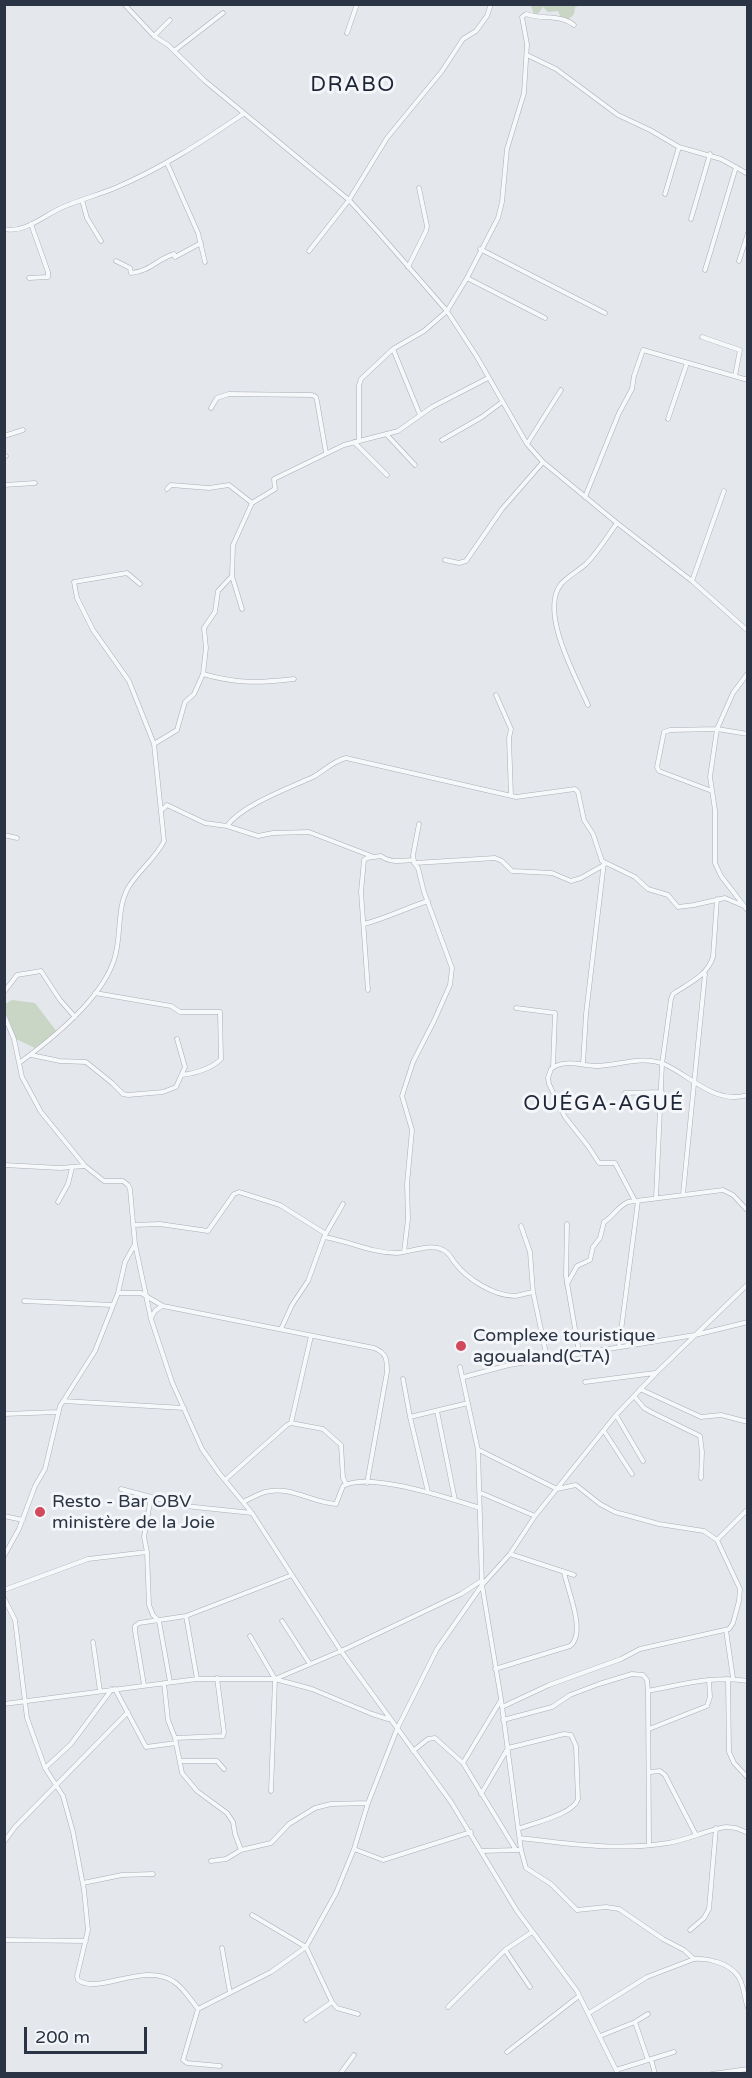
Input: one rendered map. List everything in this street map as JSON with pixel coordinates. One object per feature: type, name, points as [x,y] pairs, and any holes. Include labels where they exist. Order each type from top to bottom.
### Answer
[{"type":"street","points":[[124,4],[154,36],[174,51],[243,114],[349,200],[447,310],[527,444],[543,462],[692,581],[747,630]]},
{"type":"street","points":[[347,33],[357,4]]},
{"type":"street","points":[[309,251],[349,200],[387,138],[442,71],[463,39],[476,31],[487,16],[491,4]]},
{"type":"street","points":[[174,51],[223,13]]},
{"type":"street","points":[[387,475],[357,441],[361,379],[393,349],[424,331],[447,310],[467,278],[498,218],[502,202],[507,149],[524,93],[527,44],[522,20],[524,15],[561,18],[568,20],[574,26]]},
{"type":"street","points":[[154,36],[170,20]]},
{"type":"street","points":[[527,55],[556,69],[618,115],[679,147],[710,154],[747,174]]},
{"type":"street","points":[[4,229],[17,230],[66,205],[117,187],[187,152],[243,114]]},
{"type":"street","points":[[665,194],[679,147]]},
{"type":"street","points":[[691,219],[710,154]]},
{"type":"street","points":[[166,163],[201,243],[205,262]]},
{"type":"street","points":[[705,270],[736,167]]},
{"type":"street","points":[[408,267],[426,231],[419,188]]},
{"type":"street","points":[[82,200],[87,218],[101,241]]},
{"type":"street","points":[[29,278],[48,277],[31,224]]},
{"type":"street","points":[[739,261],[747,233]]},
{"type":"street","points":[[116,261],[130,268],[131,273],[139,272],[149,269],[165,256],[174,254],[175,257],[201,243]]},
{"type":"street","points":[[480,249],[605,313]]},
{"type":"street","points":[[467,278],[544,318]]},
{"type":"street","points":[[702,337],[740,350],[735,377]]},
{"type":"street","points":[[393,349],[420,415]]},
{"type":"street","points":[[585,497],[619,413],[632,389],[643,350],[747,380]]},
{"type":"street","points":[[668,419],[687,363]]},
{"type":"street","points":[[242,609],[232,576],[233,545],[252,503],[275,489],[274,479],[326,453],[357,441],[405,428],[420,415],[488,378]]},
{"type":"street","points":[[527,444],[561,390]]},
{"type":"street","points":[[211,408],[217,398],[229,394],[312,395],[317,401],[326,453]]},
{"type":"street","points":[[442,440],[482,417],[502,402]]},
{"type":"street","points":[[4,436],[23,430]]},
{"type":"street","points":[[386,435],[416,465]]},
{"type":"street","points":[[445,560],[459,563],[466,561],[507,502],[543,462]]},
{"type":"street","points":[[4,485],[35,483]]},
{"type":"street","points":[[167,489],[171,485],[209,489],[229,484],[252,503]]},
{"type":"street","points":[[692,581],[724,491]]},
{"type":"street","points":[[588,705],[558,634],[554,602],[562,582],[595,555],[617,523]]},
{"type":"street","points":[[18,1063],[59,1034],[107,976],[115,959],[122,905],[127,889],[164,841],[154,744],[129,681],[93,630],[77,598],[74,582],[127,573],[140,584]]},
{"type":"street","points":[[154,744],[177,730],[185,702],[194,694],[203,674],[206,648],[204,628],[215,612],[218,591],[232,576]]},
{"type":"street","points":[[747,673],[732,693],[717,729],[710,769],[715,810],[715,863],[721,876],[746,905],[747,911]]},
{"type":"street","points":[[203,674],[257,683],[294,679]]},
{"type":"street","points":[[496,695],[511,729],[509,738],[512,796]]},
{"type":"street","points":[[712,791],[659,771],[657,767],[661,739],[666,731],[717,729],[747,734]]},
{"type":"street","points":[[227,826],[238,814],[346,758],[512,796],[522,797],[576,789],[584,820],[595,838],[600,858],[604,864],[631,875],[648,890],[668,895],[678,907],[717,899],[729,899],[746,905]]},
{"type":"street","points":[[162,812],[163,807],[167,805],[205,824],[227,826],[258,836],[273,833],[309,832],[374,857]]},
{"type":"street","points":[[404,1252],[412,1138],[410,1120],[402,1096],[413,1062],[435,1022],[452,977],[452,968],[414,862],[419,824]]},
{"type":"street","points":[[4,835],[17,838]]},
{"type":"street","points":[[368,990],[361,892],[364,860],[367,858],[381,856],[387,860],[414,862],[495,858],[512,871],[552,873],[571,881],[581,878],[604,864]]},
{"type":"street","points":[[583,1064],[586,1014],[604,864]]},
{"type":"street","points":[[656,1198],[662,1064],[671,999],[673,994],[705,973],[710,966],[713,957],[717,899]]},
{"type":"street","points":[[364,924],[393,916],[428,901]]},
{"type":"street","points":[[4,992],[17,975],[41,971],[60,1000],[75,1017]]},
{"type":"street","points":[[683,1194],[705,973]]},
{"type":"street","points":[[95,993],[171,1005],[180,1012],[220,1012],[221,1059],[198,1072],[182,1074]]},
{"type":"street","points":[[516,1008],[555,1013],[553,1067]]},
{"type":"street","points":[[4,1015],[14,1039],[22,1077],[36,1104],[85,1166],[104,1181],[123,1181],[128,1185],[135,1244],[151,1319],[172,1382],[202,1449],[252,1513],[341,1651],[471,1832],[517,1911],[579,1996],[617,2072],[674,2052]]},
{"type":"street","points":[[30,1054],[60,1061],[86,1062],[125,1096],[173,1089],[178,1084],[185,1067],[177,1039]]},
{"type":"street","points":[[619,1346],[636,1201],[615,1162],[599,1163],[565,1117],[549,1084],[548,1074],[553,1067],[559,1064],[612,1065],[645,1060],[662,1064],[711,1092],[735,1097],[747,1095]]},
{"type":"street","points":[[625,1093],[662,1092]]},
{"type":"street","points":[[5,1165],[72,1168],[85,1166]]},
{"type":"street","points":[[58,1202],[68,1184],[72,1168]]},
{"type":"street","points":[[567,1284],[577,1266],[590,1260],[604,1222],[612,1217],[618,1207],[636,1201],[723,1190],[733,1195],[747,1211]]},
{"type":"street","points":[[133,1225],[160,1224],[208,1231],[234,1194],[239,1192],[280,1205],[325,1236],[377,1251],[404,1252],[442,1249],[449,1253],[454,1263],[473,1281],[485,1287],[515,1296],[533,1292]]},
{"type":"street","points":[[282,1329],[292,1305],[308,1281],[325,1236],[343,1204]]},
{"type":"street","points":[[567,1224],[565,1261],[567,1284],[579,1352]]},
{"type":"street","points":[[521,1226],[530,1252],[533,1292],[547,1358]]},
{"type":"street","points":[[4,1556],[48,1459],[58,1412],[95,1351],[118,1293],[125,1262],[135,1244]]},
{"type":"street","points":[[220,2066],[187,2063],[183,2060],[198,2009],[271,1972],[306,1947],[336,1893],[354,1850],[368,1803],[397,1729],[437,1649],[481,1583],[510,1554],[536,1516],[616,1415],[656,1372],[747,1284]]},
{"type":"street","points":[[118,1293],[145,1295],[163,1306],[374,1348],[383,1353],[387,1360],[387,1372],[367,1483]]},
{"type":"street","points":[[24,1300],[112,1305]]},
{"type":"street","points":[[151,1319],[155,1311],[163,1306]]},
{"type":"street","points":[[464,1377],[509,1365],[695,1335],[747,1322]]},
{"type":"street","points":[[291,1423],[311,1336]]},
{"type":"street","points":[[460,1366],[478,1450],[481,1493],[481,1583],[508,1748],[520,1838],[519,1850]]},
{"type":"street","points":[[585,1382],[656,1372]]},
{"type":"street","points":[[403,1379],[428,1492]]},
{"type":"street","points":[[640,1389],[701,1417],[721,1415],[747,1422]]},
{"type":"street","points":[[634,1396],[644,1408],[700,1436],[701,1478]]},
{"type":"street","points":[[63,1401],[184,1408]]},
{"type":"street","points":[[410,1417],[468,1402]]},
{"type":"street","points":[[436,1411],[455,1500]]},
{"type":"street","points":[[4,1414],[58,1412]]},
{"type":"street","points":[[616,1415],[644,1461]]},
{"type":"street","points":[[225,1480],[291,1423],[323,1429],[341,1445],[343,1478],[346,1484]]},
{"type":"street","points":[[604,1431],[632,1474]]},
{"type":"street","points":[[478,1450],[557,1489],[576,1485],[600,1504],[615,1512],[658,1524],[704,1531],[717,1540],[740,1589],[731,1628],[640,1649],[621,1659],[571,1677],[502,1707]]},
{"type":"street","points":[[243,1502],[263,1492],[285,1490],[336,1504],[343,1486],[367,1483],[393,1485],[428,1492],[480,1508]]},
{"type":"street","points":[[121,1489],[185,1506],[252,1513]]},
{"type":"street","points":[[481,1493],[536,1516]]},
{"type":"street","points":[[152,1497],[144,1532],[149,1605],[153,1615],[159,1620],[170,1682]]},
{"type":"street","points":[[717,1540],[747,1509]]},
{"type":"street","points":[[4,1516],[22,1520]]},
{"type":"street","points":[[4,1590],[88,1559],[147,1552]]},
{"type":"street","points":[[510,1554],[574,1575]]},
{"type":"street","points":[[495,1669],[570,1646],[575,1642],[577,1636],[573,1601],[564,1572]]},
{"type":"street","points":[[144,1686],[135,1626],[139,1623],[186,1616],[292,1575]]},
{"type":"street","points":[[275,1679],[341,1651],[481,1583]]},
{"type":"street","points":[[4,1598],[15,1620],[30,1728],[45,1768],[65,1800],[83,1883],[88,1930],[77,1976],[80,1982],[94,1985],[135,1976],[161,1976],[178,1984],[198,2009]]},
{"type":"street","points":[[186,1616],[196,1679]]},
{"type":"street","points":[[282,1621],[310,1664]]},
{"type":"street","points":[[726,1630],[731,1679],[729,1752],[734,1763],[747,1778]]},
{"type":"street","points":[[250,1636],[275,1679],[271,1791]]},
{"type":"street","points":[[93,1642],[100,1691]]},
{"type":"street","points":[[503,1720],[552,1707],[580,1690],[633,1674],[643,1676],[647,1680],[648,1691],[650,1845]]},
{"type":"street","points":[[114,1689],[146,1748],[176,1740],[223,1736],[217,1678]]},
{"type":"street","points":[[4,1704],[196,1679],[275,1679],[312,1689],[390,1719]]},
{"type":"street","points":[[649,1729],[707,1706],[710,1697],[709,1680]]},
{"type":"street","points":[[648,1691],[709,1680],[747,1680]]},
{"type":"street","points":[[164,1683],[168,1720],[176,1740],[182,1773],[197,1791],[227,1813],[233,1822],[242,1850]]},
{"type":"street","points":[[45,1768],[71,1744],[114,1689]]},
{"type":"street","points":[[463,1763],[501,1699]]},
{"type":"street","points":[[4,1842],[15,1827],[128,1713]]},
{"type":"street","points":[[481,1794],[508,1748],[568,1733],[572,1735],[576,1746],[578,1798],[576,1804],[572,1808],[518,1829]]},
{"type":"street","points":[[413,1751],[428,1738],[435,1738],[463,1763],[519,1850],[526,1868],[550,1884],[577,1910],[606,1907],[619,1909],[663,1939],[684,1950],[694,1959]]},
{"type":"street","points":[[180,1761],[217,1761],[224,1769]]},
{"type":"street","points":[[650,1772],[660,1771],[665,1775],[696,1835]]},
{"type":"street","points":[[212,1861],[226,1859],[242,1850],[271,1843],[289,1824],[315,1808],[331,1804],[368,1803]]},
{"type":"street","points":[[520,1838],[576,1844],[650,1845],[669,1843],[716,1828],[732,1827],[747,1833]]},
{"type":"street","points":[[690,1930],[704,1917],[708,1909],[716,1828]]},
{"type":"street","points":[[354,1850],[383,1860],[471,1832]]},
{"type":"street","points":[[481,1851],[519,1850]]},
{"type":"street","points":[[83,1883],[122,1875],[153,1874]]},
{"type":"street","points":[[252,1915],[306,1947],[332,2002],[337,2008],[357,2014]]},
{"type":"street","points":[[448,2007],[505,1950],[532,1932]]},
{"type":"street","points":[[4,1941],[86,1941]]},
{"type":"street","points":[[222,1948],[230,1993]]},
{"type":"street","points":[[505,1950],[530,1987]]},
{"type":"street","points":[[589,2013],[647,1977],[694,1959],[711,1959],[732,1970],[741,1982],[747,2008]]},
{"type":"street","points":[[507,2052],[579,1996]]},
{"type":"street","points":[[306,2020],[332,2002]]},
{"type":"street","points":[[600,2036],[635,2022],[648,2014]]},
{"type":"street","points":[[635,2022],[655,2073]]},
{"type":"street","points":[[340,2073],[354,2055]]},
{"type":"street","points":[[712,2073],[746,2070]]},
{"type":"green space","points":[[525,5],[583,5],[575,7],[574,14],[568,20],[561,18],[558,11],[548,12],[543,7],[537,15],[534,14],[531,6]]},
{"type":"green space","points":[[12,1000],[35,1003],[57,1032],[35,1048],[16,1039],[5,1009],[5,1004]]},
{"type":"place","name":"Complexe touristique agoualand(CTA)","points":[[461,1346]]},
{"type":"place","name":"Resto - Bar OBV ministère de la Joie","points":[[40,1512]]},
{"type":"district","name":"DRABO","points":[[353,85]]},
{"type":"district","name":"OUÉGA-AGUÉ","points":[[604,1104]]}]
